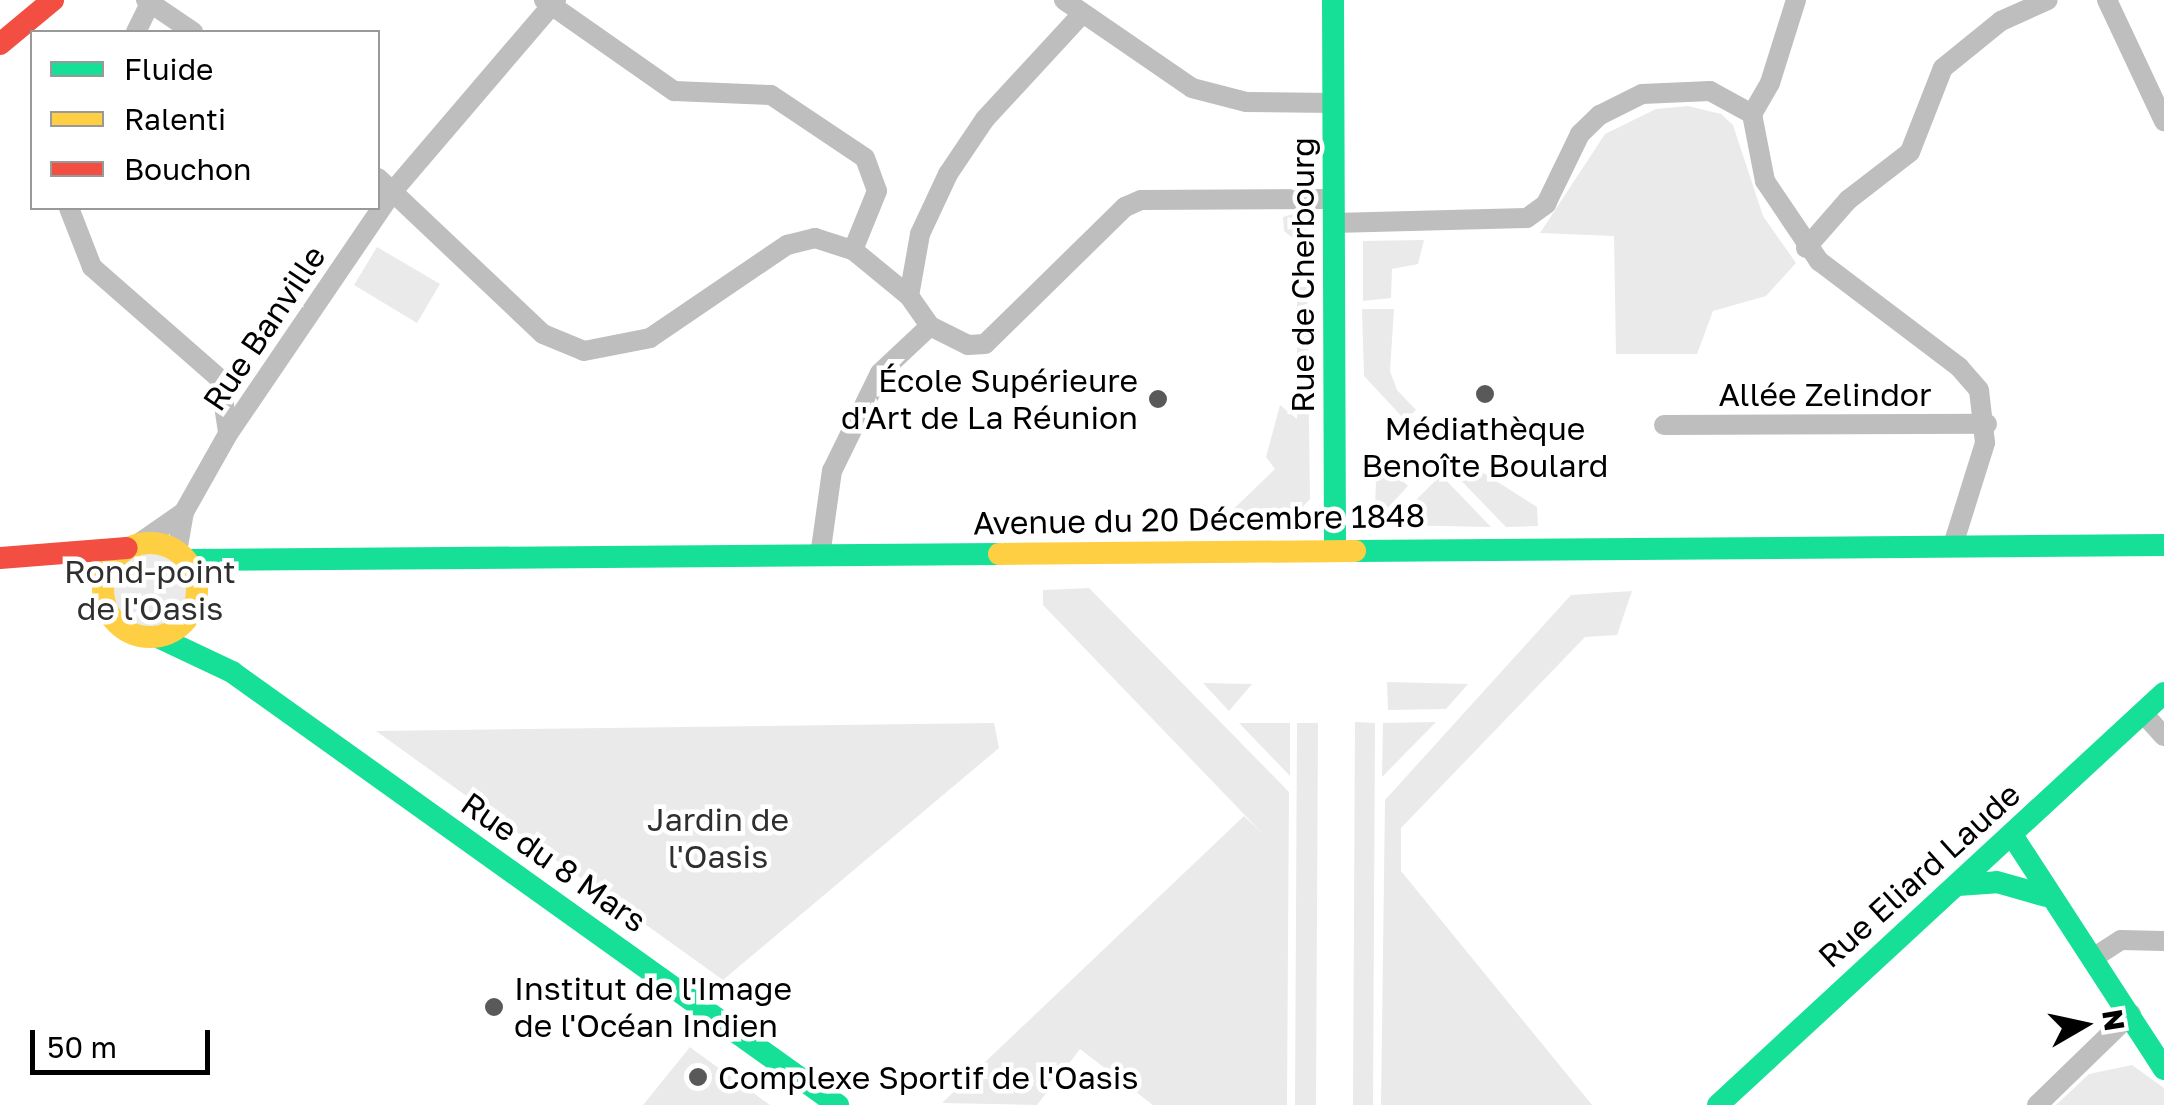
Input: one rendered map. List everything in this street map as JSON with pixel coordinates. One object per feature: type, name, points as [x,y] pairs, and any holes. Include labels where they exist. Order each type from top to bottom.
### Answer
[{"type":"main road","name":"Rue de Cherbourg","points":[[1333,0],[1336,550]]},
{"type":"main road","points":[[0,44],[49,1]]},
{"type":"main road","name":"Avenue du 20 Décembre 1848","points":[[182,556],[236,562],[278,556],[820,556],[2164,545]]},
{"type":"main road","points":[[103,592],[109,566],[132,546]]},
{"type":"main road","points":[[0,558],[53,558],[132,546],[182,556],[194,598],[178,628],[158,637],[123,629],[103,592],[85,571],[53,558]]},
{"type":"main road","name":"Avenue du 20 Décembre 1848","points":[[194,598],[236,562]]},
{"type":"main road","name":"Rue du 8 Mars","points":[[194,598],[210,649],[232,672]]},
{"type":"main road","name":"Rue du 8 Mars","points":[[158,637],[232,672],[838,1105]]},
{"type":"main road","name":"Rue Eliard Laude","points":[[1718,1105],[2164,694]]},
{"type":"main road","points":[[2046,896],[2043,864],[2051,798]]},
{"type":"main road","points":[[2013,834],[2036,844],[2043,864]]},
{"type":"main road","points":[[2013,834],[2046,896],[2094,958],[2164,1069]]},
{"type":"main road","points":[[1958,885],[1997,882],[2046,896]]},
{"type":"street","points":[[1064,0],[1192,88],[1219,98],[1334,103]]},
{"type":"street","points":[[1796,0],[1770,82],[1752,114],[1765,181],[1806,248],[1960,367],[1979,390],[1987,424],[1953,545]]},
{"type":"street","points":[[1806,248],[1848,200],[1910,152],[1943,68],[2001,22],[2048,0]]},
{"type":"street","points":[[2107,0],[2164,121]]},
{"type":"street","points":[[137,30],[148,2],[190,30]]},
{"type":"street","points":[[550,2],[674,92],[771,95],[865,158],[873,174],[874,211],[853,250]]},
{"type":"street","name":"Rue Banville","points":[[386,184],[550,2]]},
{"type":"street","points":[[909,296],[920,234],[948,174],[986,120],[1082,14]]},
{"type":"street","points":[[386,184],[506,303],[543,334],[584,351],[650,338],[787,245],[815,238],[853,250],[909,296],[930,326],[968,345],[999,337],[1109,222],[1141,200],[1500,222],[1538,212],[1580,134],[1624,100],[1692,88],[1731,99],[1752,114]]},
{"type":"street","points":[[70,210],[92,267],[220,378],[228,434]]},
{"type":"street","name":"Rue Banville","points":[[182,556],[184,512],[228,434],[370,210]]},
{"type":"street","points":[[820,556],[832,472],[880,372],[930,326]]},
{"type":"street","name":"Allée Zelindor","points":[[1664,424],[1987,424]]},
{"type":"street","name":"Rue Banville","points":[[132,546],[184,512]]},
{"type":"street","points":[[2143,712],[2164,736]]},
{"type":"street","points":[[2094,958],[2121,940],[2164,941]]},
{"type":"street","points":[[2037,1105],[2131,1014]]},
{"type":"green space","points":[[1688,106],[1721,114],[1733,125],[1763,216],[1796,263],[1766,296],[1713,311],[1697,354],[1616,354],[1614,236],[1540,233],[1605,134],[1656,109]]},
{"type":"green space","points":[[1306,210],[1310,499],[1282,529],[1189,532],[1195,517],[1220,522],[1275,469],[1266,457],[1280,405],[1297,419],[1297,241],[1284,231],[1283,217]]},
{"type":"green space","points":[[1424,240],[1418,264],[1392,269],[1391,298],[1363,301],[1363,241]]},
{"type":"green space","points":[[377,247],[440,284],[417,323],[354,285]]},
{"type":"green space","points":[[1362,309],[1394,309],[1390,371],[1397,390],[1416,410],[1405,420],[1364,376]]},
{"type":"green space","points":[[1377,456],[1408,486],[1383,513],[1375,507]]},
{"type":"green space","points":[[1457,456],[1537,507],[1538,526],[1506,527],[1447,466]]},
{"type":"green space","points":[[1441,475],[1491,527],[1391,525]]},
{"type":"green space","name":"Rond-point de l'Oasis","points":[[141,545],[159,545],[176,552],[189,565],[196,591],[189,617],[176,630],[159,637],[141,637],[124,630],[111,617],[104,600],[104,582],[111,565],[124,552]]},
{"type":"green space","points":[[1089,588],[1289,792],[1287,1105],[1153,1105],[1080,1049],[1037,1105],[942,1103],[1244,816],[1263,834],[1043,605],[1043,590]]},
{"type":"green space","points":[[1632,591],[1617,635],[1585,637],[1401,828],[1401,871],[1592,1105],[1381,1105],[1385,800],[1571,595]]},
{"type":"green space","points":[[1387,682],[1468,684],[1446,709],[1388,710]]},
{"type":"green space","points":[[1203,683],[1252,684],[1229,711]]},
{"type":"green space","points":[[1355,722],[1375,723],[1373,1105],[1353,1105]]},
{"type":"green space","points":[[1436,722],[1382,777],[1383,723]]},
{"type":"green space","name":"Jardin de l'Oasis","points":[[994,723],[999,748],[723,980],[376,731]]},
{"type":"green space","points":[[1239,723],[1290,723],[1290,776]]},
{"type":"green space","points":[[1297,723],[1318,723],[1316,1105],[1295,1105]]},
{"type":"green space","name":"Complexe Sportif de l'Oasis","points":[[691,1048],[770,1105],[643,1105]]},
{"type":"green space","points":[[2132,1065],[2164,1088],[2164,1105],[2056,1105],[2089,1074]]},
{"type":"traffic: fast","points":[[1333,0],[1335,550]]},
{"type":"traffic: fast","points":[[1355,551],[2164,545]]},
{"type":"traffic: fast","points":[[186,560],[999,554]]},
{"type":"traffic: fast","points":[[158,637],[232,672],[838,1105]]},
{"type":"traffic: fast","points":[[1718,1105],[2164,693]]},
{"type":"traffic: fast","points":[[2012,835],[2164,1069]]},
{"type":"traffic: fast","points":[[1958,885],[1997,882],[2046,896]]},
{"type":"traffic: slow","points":[[150,543],[168,547],[183,557],[193,572],[197,590],[193,608],[183,623],[168,633],[150,637],[132,633],[117,623],[107,608],[103,590],[107,572],[117,557],[132,547],[150,543]]},
{"type":"traffic: slow","points":[[999,554],[1355,551]]},
{"type":"traffic: jam","points":[[0,44],[53,0]]},
{"type":"traffic: jam","points":[[0,558],[127,548]]},
{"type":"place","name":"Médiathèque Benoîte Boulard","points":[[1485,394]]},
{"type":"place","name":"École Supérieure d'Art de La Réunion","points":[[1158,399]]},
{"type":"place","name":"Institut de l'Image de l'Océan Indien","points":[[494,1007]]},
{"type":"place","name":"Complexe Sportif de l'Oasis","points":[[698,1077]]}]
